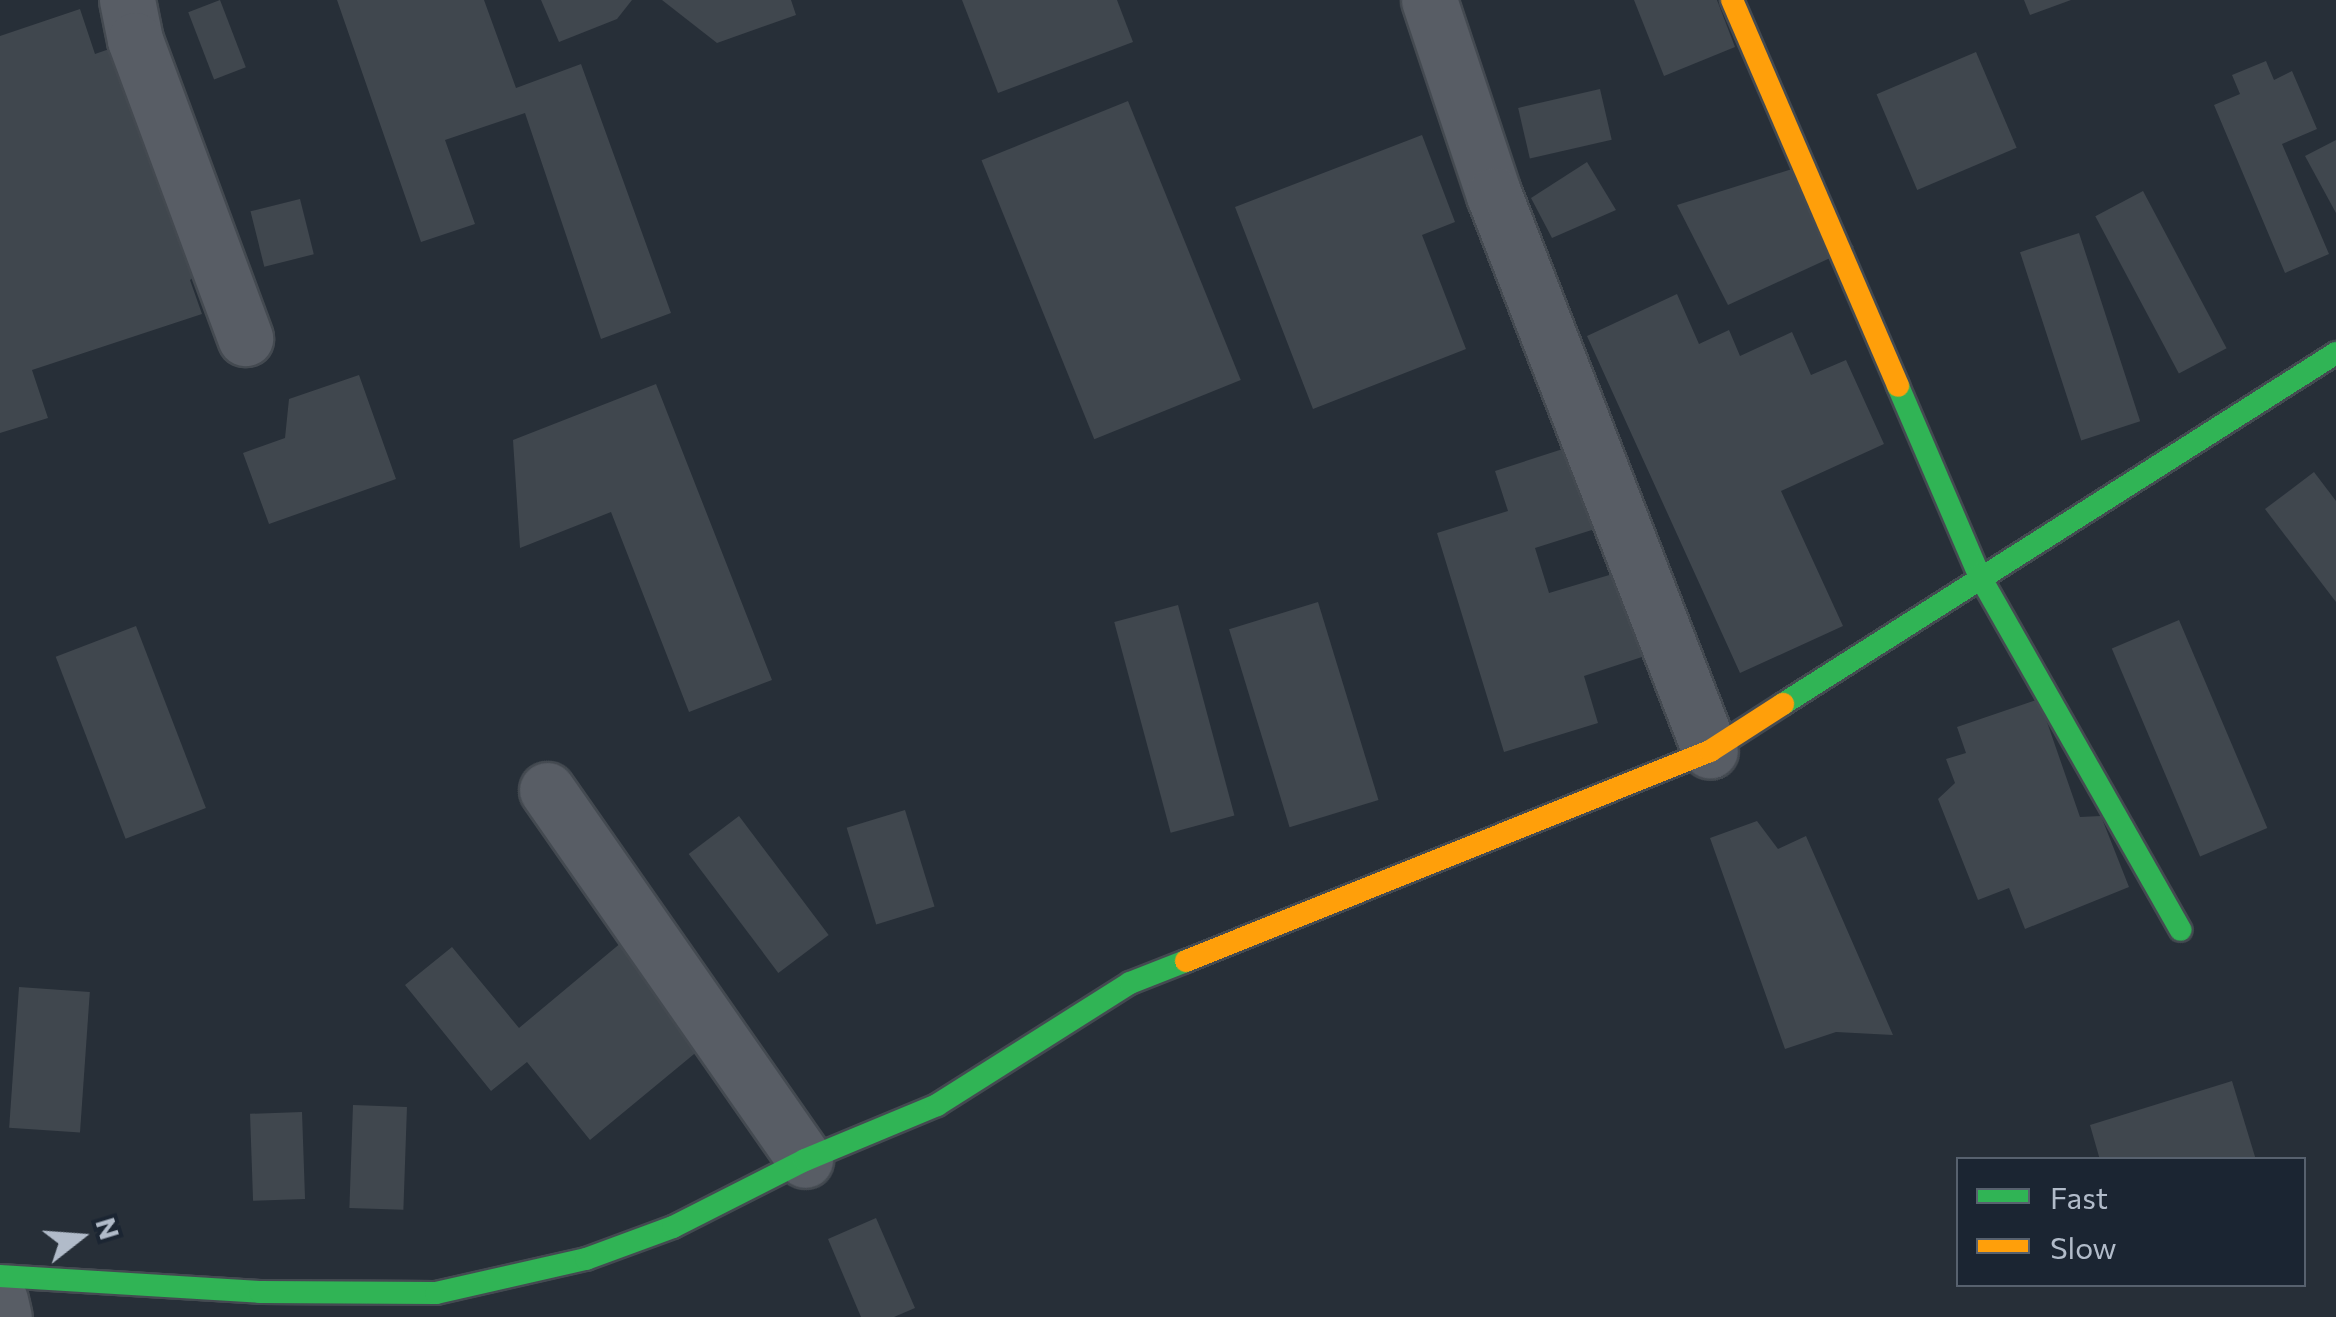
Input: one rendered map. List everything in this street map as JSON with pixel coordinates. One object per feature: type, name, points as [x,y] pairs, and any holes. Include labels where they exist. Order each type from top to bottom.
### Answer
[{"type":"street","points":[[127,0],[135,40],[245,338]]},
{"type":"street","points":[[1429,0],[1494,196],[1710,751]]},
{"type":"street","points":[[1732,0],[1979,575],[2181,930]]},
{"type":"street","points":[[0,1276],[241,1291],[436,1293],[586,1259],[673,1227],[806,1160],[937,1105],[1130,983],[1710,751],[1979,575],[2336,354]]},
{"type":"street","points":[[547,790],[806,1160]]},
{"type":"street","points":[[0,1300],[4,1317]]},
{"type":"building","points":[[220,0],[246,67],[214,79],[188,12]]},
{"type":"building","points":[[337,0],[484,0],[516,88],[581,64],[671,313],[601,339],[525,113],[445,140],[475,224],[421,242]]},
{"type":"building","points":[[541,0],[632,0],[617,19],[559,42]]},
{"type":"building","points":[[662,0],[791,0],[796,15],[717,43]]},
{"type":"building","points":[[962,0],[1117,0],[1133,42],[998,93]]},
{"type":"building","points":[[1634,0],[1717,0],[1735,47],[1664,76]]},
{"type":"building","points":[[2024,0],[2071,0],[2030,15]]},
{"type":"building","points":[[80,9],[95,54],[135,40],[209,264],[190,280],[202,314],[32,370],[48,418],[0,433],[0,36]]},
{"type":"building","points":[[1976,52],[2017,148],[1917,190],[1877,94]]},
{"type":"building","points":[[2266,61],[2274,80],[2292,71],[2317,129],[2282,144],[2329,254],[2285,273],[2214,105],[2240,94],[2232,75]]},
{"type":"building","points":[[1600,89],[1612,140],[1530,159],[1518,108]]},
{"type":"building","points":[[1128,101],[1241,380],[1094,439],[982,160]]},
{"type":"building","points":[[1422,135],[1455,222],[1422,235],[1466,349],[1313,409],[1235,207]]},
{"type":"building","points":[[2336,140],[2336,213],[2305,156]]},
{"type":"building","points":[[1587,162],[1616,210],[1552,238],[1531,198]]},
{"type":"building","points":[[1792,169],[1854,247],[1728,305],[1677,205]]},
{"type":"building","points":[[2143,191],[2227,348],[2179,374],[2095,216]]},
{"type":"building","points":[[300,199],[314,254],[264,267],[251,211]]},
{"type":"building","points":[[2079,233],[2140,421],[2081,440],[2020,252]]},
{"type":"building","points":[[1677,294],[1699,344],[1729,330],[1740,356],[1792,332],[1811,375],[1846,360],[1884,444],[1781,491],[1843,626],[1740,673],[1587,336]]},
{"type":"building","points":[[359,375],[396,479],[269,524],[243,453],[285,438],[289,399]]},
{"type":"building","points":[[656,384],[772,680],[689,712],[611,512],[520,548],[513,440]]},
{"type":"building","points":[[1569,447],[1595,529],[1535,548],[1549,593],[1616,573],[1642,657],[1584,676],[1598,723],[1504,752],[1437,533],[1508,511],[1495,471]]},
{"type":"building","points":[[2314,472],[2336,501],[2336,602],[2265,509]]},
{"type":"building","points":[[1318,602],[1379,800],[1290,827],[1229,629]]},
{"type":"building","points":[[1178,605],[1234,816],[1171,833],[1114,622]]},
{"type":"building","points":[[2179,620],[2267,828],[2200,857],[2112,649]]},
{"type":"building","points":[[136,626],[206,808],[126,839],[56,657]]},
{"type":"building","points":[[2039,699],[2080,817],[2101,816],[2129,887],[2025,929],[2009,888],[1978,900],[1938,799],[1955,783],[1946,759],[1966,753],[1957,727]]},
{"type":"building","points":[[905,810],[935,907],[876,924],[847,828]]},
{"type":"building","points":[[739,816],[829,935],[778,973],[689,854]]},
{"type":"building","points":[[1757,821],[1778,849],[1806,836],[1893,1035],[1836,1032],[1785,1049],[1710,838]]},
{"type":"building","points":[[622,942],[705,1045],[590,1140],[527,1062],[491,1091],[405,985],[452,947],[519,1028]]},
{"type":"building","points":[[19,987],[90,992],[80,1133],[9,1128]]},
{"type":"building","points":[[2232,1081],[2255,1157],[2099,1157],[2090,1125]]},
{"type":"building","points":[[353,1105],[407,1107],[403,1210],[349,1208]]},
{"type":"building","points":[[302,1112],[305,1199],[253,1201],[250,1114]]},
{"type":"building","points":[[876,1218],[915,1308],[894,1317],[861,1317],[828,1239]]},
{"type":"traffic: fast","points":[[1783,704],[2336,353]]},
{"type":"traffic: fast","points":[[1898,386],[1979,575],[2181,930]]},
{"type":"traffic: fast","points":[[0,1276],[260,1292],[436,1293],[586,1259],[673,1227],[805,1160],[937,1105],[1130,983],[1186,961]]},
{"type":"traffic: slow","points":[[1732,0],[1898,386]]},
{"type":"traffic: slow","points":[[1186,961],[1710,751],[1783,704]]}]
